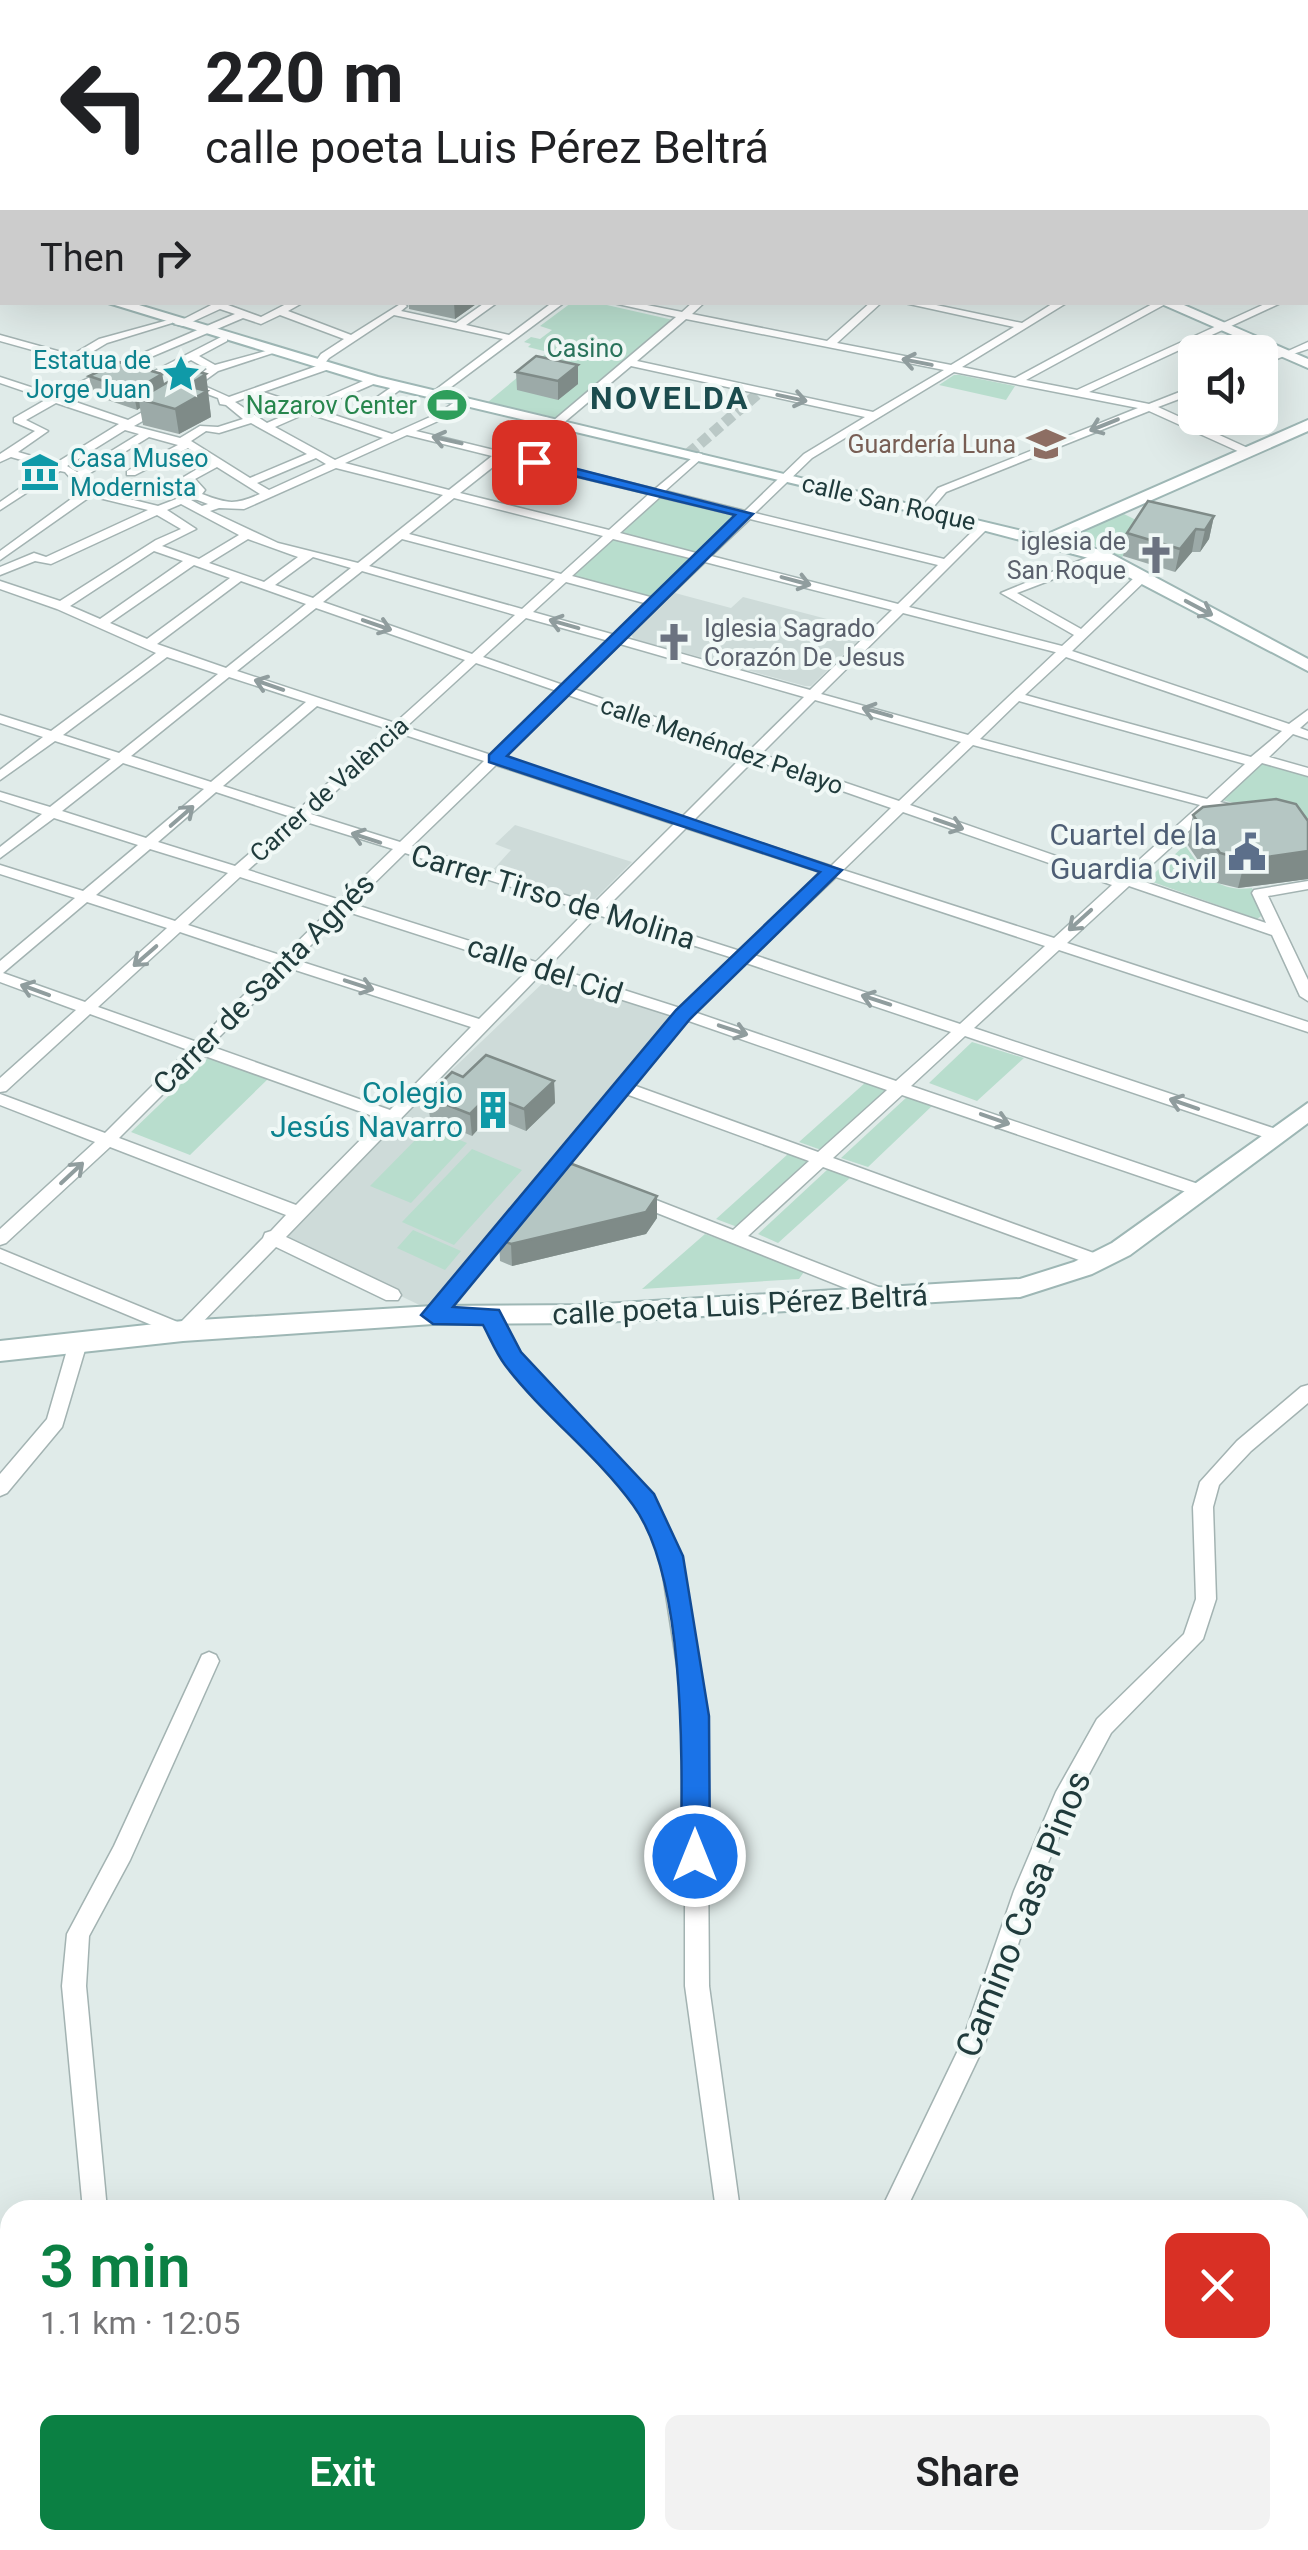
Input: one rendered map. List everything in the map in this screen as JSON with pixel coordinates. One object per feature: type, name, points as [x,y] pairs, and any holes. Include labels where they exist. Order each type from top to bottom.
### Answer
[{"type":"street","name":"calle San Roque","points":[[125,305],[223,338],[323,362],[374,380],[925,510],[1102,556],[1308,666]]},
{"type":"street","points":[[75,357],[102,341],[219,305]]},
{"type":"street","points":[[224,305],[261,321],[293,305]]},
{"type":"street","points":[[224,402],[323,362],[403,305]]},
{"type":"street","points":[[458,326],[489,305]]},
{"type":"street","points":[[435,394],[556,305]]},
{"type":"street","points":[[629,305],[1149,407],[1246,451]]},
{"type":"street","points":[[0,854],[502,454],[551,422],[696,305]]},
{"type":"street","points":[[829,344],[874,305]]},
{"type":"street","points":[[920,305],[1024,326]]},
{"type":"street","name":"Carrer de Santa Agnés","points":[[0,1239],[107,1140],[342,906],[808,456],[1058,305]]},
{"type":"street","points":[[1016,381],[1158,305]]},
{"type":"street","points":[[1172,305],[1300,354]]},
{"type":"street","points":[[1182,305],[1226,326]]},
{"type":"street","points":[[1079,393],[1272,305]]},
{"type":"street","points":[[280,312],[352,339]]},
{"type":"street","points":[[393,312],[511,338]]},
{"type":"street","points":[[5,456],[43,431],[18,420],[55,398],[112,369],[244,314]]},
{"type":"street","points":[[0,338],[158,383]]},
{"type":"street","points":[[144,379],[223,338]]},
{"type":"street","points":[[0,507],[214,369],[268,351]]},
{"type":"street","points":[[190,356],[214,369]]},
{"type":"street","points":[[628,362],[875,416]]},
{"type":"street","points":[[0,380],[185,443],[268,494]]},
{"type":"street","points":[[269,426],[374,380]]},
{"type":"street","points":[[377,402],[400,386]]},
{"type":"street","points":[[171,387],[222,396],[224,402],[334,464],[1062,651],[1308,735]]},
{"type":"street","points":[[253,392],[394,438]]},
{"type":"street","points":[[925,510],[942,490],[1178,396]]},
{"type":"street","points":[[196,494],[218,504],[240,507],[444,416],[463,401]]},
{"type":"street","points":[[131,473],[204,428],[218,430],[255,418]]},
{"type":"street","points":[[1046,540],[1308,425]]},
{"type":"street","points":[[76,476],[149,432]]},
{"type":"street","points":[[407,432],[946,563]]},
{"type":"street","points":[[248,482],[316,454]]},
{"type":"street","points":[[5,456],[58,467],[76,476],[89,492],[156,509],[190,529],[153,546],[61,606]]},
{"type":"street","name":"Carrer de València","points":[[0,1086],[698,456]]},
{"type":"street","points":[[4,553],[47,561],[196,494],[199,490],[188,478],[216,464]]},
{"type":"street","points":[[4,553],[89,492]]},
{"type":"street","points":[[182,500],[245,536],[1244,813]]},
{"type":"street","points":[[202,512],[218,504]]},
{"type":"street","points":[[0,1254],[183,1331],[390,1116],[985,525]]},
{"type":"street","points":[[402,535],[656,602]]},
{"type":"street","points":[[102,623],[196,562],[245,536]]},
{"type":"street","name":"calle Menéndez Pelayo","points":[[153,546],[751,756],[1280,932]]},
{"type":"street","points":[[266,586],[309,554]]},
{"type":"street","points":[[1081,634],[1007,593],[1102,556]]},
{"type":"street","points":[[0,571],[34,558]]},
{"type":"street","points":[[148,644],[240,577]]},
{"type":"street","points":[[433,1315],[567,1172],[622,1087],[683,1014],[1141,578]]},
{"type":"street","points":[[0,585],[61,606],[165,652],[1308,1028]]},
{"type":"street","points":[[0,776],[165,652]]},
{"type":"street","points":[[1014,696],[1308,772]]},
{"type":"street","points":[[0,969],[315,701]]},
{"type":"street","points":[[736,1236],[1308,714]]},
{"type":"street","name":"Carrer Tirso de Molina","points":[[0,719],[593,912],[744,957],[1276,1135]]},
{"type":"street","name":"calle del Cid","points":[[0,796],[683,1014],[1200,1191]]},
{"type":"street","points":[[0,869],[484,1026]]},
{"type":"street","points":[[1308,885],[1259,893],[1308,996]]},
{"type":"street","points":[[0,977],[390,1116]]},
{"type":"street","points":[[622,1087],[1096,1260]]},
{"type":"street","points":[[0,1099],[296,1212]]},
{"type":"street","name":"calle poeta Luis Pérez Beltrá","points":[[0,1352],[183,1331],[433,1315],[490,1316],[889,1298],[1020,1288],[1083,1268],[1121,1249],[1308,1111]]},
{"type":"street","points":[[612,1189],[889,1298]]},
{"type":"street","points":[[271,1237],[392,1296]]},
{"type":"street","points":[[490,1316],[512,1358],[645,1501],[670,1556],[696,1716],[697,1986],[727,2200]]},
{"type":"street","points":[[0,1488],[55,1422],[78,1343]]},
{"type":"street","name":"Camino Casa Pinos","points":[[897,2200],[972,2046],[1025,1891],[1064,1799],[1104,1726],[1194,1639],[1206,1599],[1204,1507],[1210,1482],[1244,1446],[1308,1392]]},
{"type":"street","points":[[95,2200],[74,1986],[78,1934],[122,1854],[209,1660]]},
{"type":"shaded area","points":[[675,593],[731,608],[743,597],[869,630],[811,686],[805,686],[634,639],[631,635]]},
{"type":"shaded area","points":[[515,825],[632,862],[593,901],[584,902],[491,872],[511,850],[495,844]]},
{"type":"shaded area","points":[[549,977],[676,1017],[430,1310],[277,1237]]},
{"type":"green space","name":"Casino","points":[[568,305],[607,305],[673,320],[557,418],[488,402],[548,352],[528,347],[531,344],[524,342],[531,337],[540,339],[552,330],[540,326]]},
{"type":"green space","points":[[954,375],[1015,386],[1006,400],[939,385]]},
{"type":"green space","points":[[659,496],[739,514],[652,598],[570,577]]},
{"type":"green space","points":[[1122,513],[1144,524],[1121,559],[1082,539],[1084,531]]},
{"type":"green space","points":[[1263,762],[1308,775],[1308,823],[1222,800]]},
{"type":"green space","points":[[1185,845],[1205,872],[1220,884],[1252,888],[1264,914],[1257,919],[1147,880]]},
{"type":"green space","points":[[972,1042],[1024,1058],[977,1101],[929,1083]]},
{"type":"green space","points":[[208,1058],[269,1078],[190,1155],[131,1132]]},
{"type":"green space","points":[[866,1082],[891,1091],[824,1151],[799,1142]]},
{"type":"green space","points":[[908,1096],[933,1105],[868,1167],[841,1158]]},
{"type":"green space","points":[[428,1127],[467,1143],[411,1203],[370,1186]]},
{"type":"green space","points":[[472,1149],[522,1170],[454,1245],[402,1222]]},
{"type":"green space","points":[[788,1154],[812,1163],[740,1228],[716,1219]]},
{"type":"green space","points":[[828,1169],[850,1178],[778,1243],[758,1234]]},
{"type":"green space","points":[[413,1230],[461,1251],[445,1270],[397,1248]]},
{"type":"green space","points":[[705,1234],[806,1269],[799,1279],[642,1289]]},
{"type":"building","points":[[536,356],[578,365],[558,381],[516,372]]},
{"type":"building","points":[[119,362],[162,374],[133,391],[89,376]]},
{"type":"building","points":[[190,369],[206,374],[187,386],[207,391],[175,409],[139,399]]},
{"type":"building","points":[[1148,501],[1214,516],[1205,530],[1196,529],[1180,549],[1127,533]]},
{"type":"building","points":[[1276,799],[1296,804],[1308,821],[1308,851],[1245,860],[1220,853],[1193,815],[1203,807]]},
{"type":"building","points":[[486,1055],[554,1081],[524,1109],[489,1095],[470,1114],[427,1097],[452,1072],[463,1077]]},
{"type":"building","points":[[572,1164],[657,1196],[646,1212],[511,1244],[499,1239],[563,1166]]},
{"type":"tunnel","points":[[688,454],[761,391]]},
{"type":"place","name":"Estatua de Jorge Juan","points":[[181,374]]},
{"type":"place","name":"Nazarov Center","points":[[447,405]]},
{"type":"place","name":"Guardería Luna","points":[[1046,444]]},
{"type":"place","name":"Casa Museo Modernista","points":[[40,472]]},
{"type":"place","name":"iglesia de San Roque","points":[[1156,555]]},
{"type":"place","name":"Iglesia Sagrado Corazón De Jesus","points":[[674,642]]},
{"type":"place","name":"Cuartel de la Guardia Civil","points":[[1247,852]]},
{"type":"place","name":"Colegio Jesús Navarro","points":[[493,1110]]},
{"type":"district","name":"NOVELDA","points":[[670,398]]},
{"type":"route","points":[[534,462],[746,514],[495,758],[833,870],[683,1014],[433,1315],[490,1316],[512,1358],[645,1501],[670,1556],[696,1716],[695,1856]]}]
